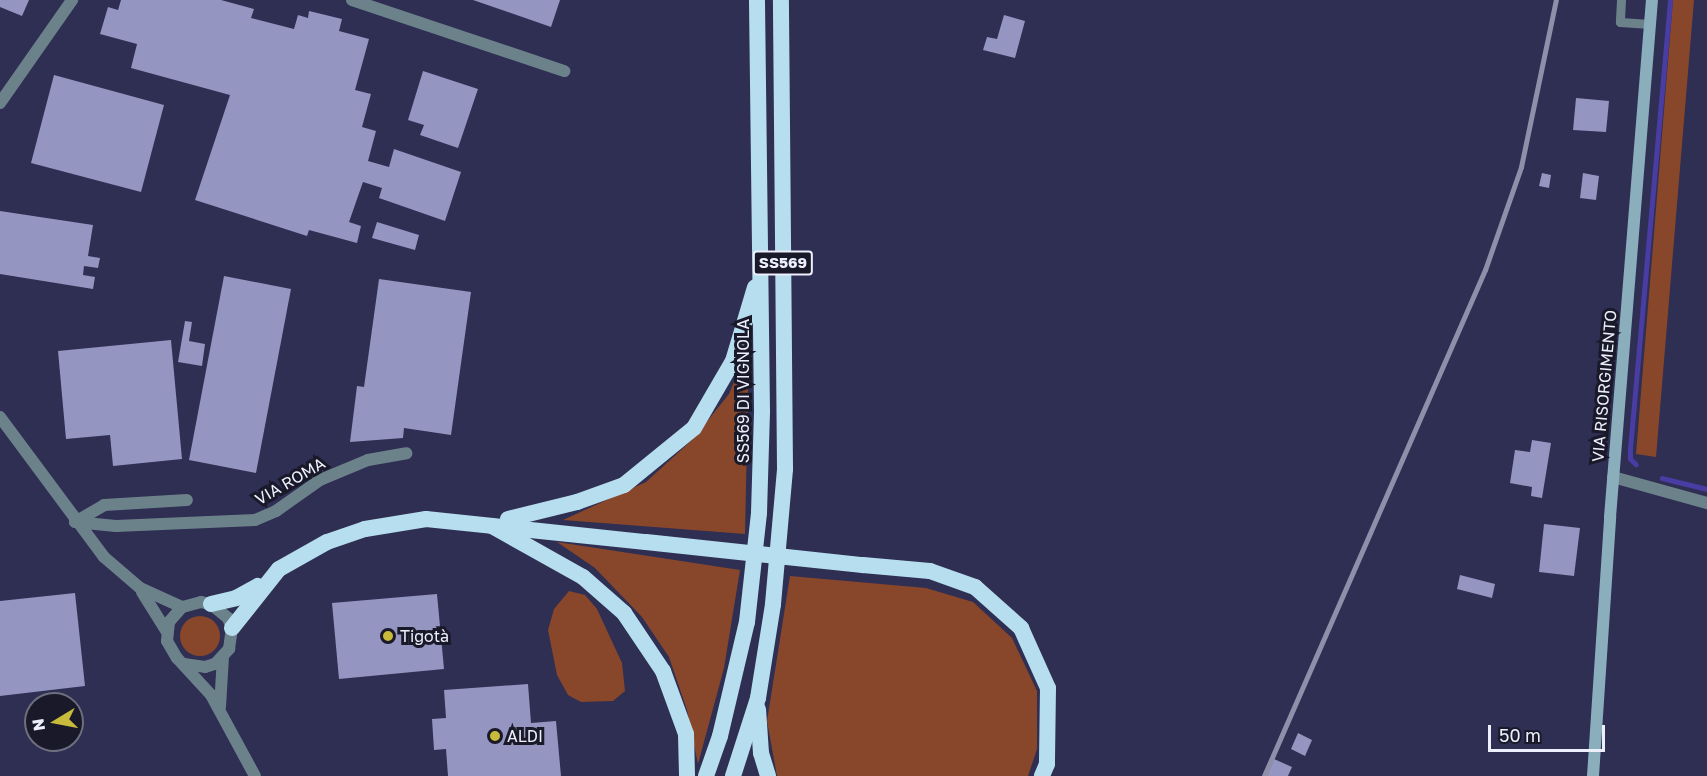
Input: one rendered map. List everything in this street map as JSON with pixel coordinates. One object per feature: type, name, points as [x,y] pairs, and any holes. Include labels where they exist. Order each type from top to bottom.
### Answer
[{"type":"highway","name":"SS569 DI VIGNOLA","points":[[706,776],[720,736],[747,622],[759,513],[758,0]]},
{"type":"highway","name":"SS569","points":[[733,776],[758,698],[773,604],[785,469],[781,0]]},
{"type":"highway","points":[[486,522],[530,515],[624,485],[694,428],[733,361],[760,266]]},
{"type":"highway","points":[[211,604],[236,598],[305,553],[365,529],[426,519],[486,522],[930,571],[975,587],[1022,628],[1048,688],[1047,764],[1042,776]]},
{"type":"highway","points":[[486,522],[583,577],[624,613],[663,671],[686,734],[687,776]]},
{"type":"highway","points":[[232,628],[266,580]]},
{"type":"highway","points":[[758,698],[761,753],[768,776]]},
{"type":"main road","name":"VIA RISORGIMENTO","points":[[1593,776],[1613,477],[1652,0]]},
{"type":"street","points":[[0,103],[72,0]]},
{"type":"street","points":[[352,0],[564,71]]},
{"type":"street","points":[[0,417],[75,522],[104,557],[140,588],[182,607]]},
{"type":"street","name":"VIA ROMA","points":[[75,522],[116,526],[255,520],[276,511],[320,480],[368,460],[406,453]]},
{"type":"street","points":[[1613,477],[1707,503]]},
{"type":"street","points":[[75,522],[104,506],[187,500]]},
{"type":"street","points":[[140,588],[167,632],[171,651],[184,664],[220,711],[255,776]]},
{"type":"street","points":[[167,632],[174,614],[182,607],[201,602],[211,604],[221,610],[232,628],[229,649],[223,657],[205,667],[184,664]]},
{"type":"street","points":[[220,711],[223,657]]},
{"type":"lane","points":[[1621,0],[1620,22],[1650,24]]},
{"type":"shaded area","points":[[1673,0],[1694,0],[1656,457],[1636,454]]},
{"type":"shaded area","points":[[749,345],[745,534],[563,520],[646,482],[692,440],[729,394]]},
{"type":"shaded area","points":[[557,542],[740,570],[724,668],[698,764],[687,710],[669,657],[642,617],[595,568]]},
{"type":"shaded area","points":[[790,576],[926,588],[973,602],[1012,638],[1037,691],[1037,749],[1028,776],[777,776],[767,721]]},
{"type":"shaded area","points":[[569,591],[585,595],[597,609],[622,663],[625,691],[613,701],[581,702],[568,695],[557,675],[548,630],[554,609]]},
{"type":"shaded area","points":[[200,616],[208,617],[214,622],[219,628],[219,644],[214,650],[208,655],[200,656],[192,655],[186,650],[181,644],[180,636],[181,628],[186,622],[192,617]]},
{"type":"building","points":[[0,0],[29,0],[22,16],[0,7]]},
{"type":"building","points":[[121,0],[221,0],[254,9],[251,18],[294,29],[298,15],[308,18],[309,11],[342,19],[339,31],[369,39],[355,90],[371,94],[362,127],[376,131],[368,161],[389,167],[394,149],[461,172],[445,221],[379,198],[382,188],[363,182],[349,222],[361,226],[357,243],[309,230],[307,236],[195,200],[230,95],[131,68],[137,44],[100,34],[108,7],[118,10]]},
{"type":"building","points":[[473,0],[560,0],[551,27]]},
{"type":"building","points":[[1004,15],[1025,21],[1015,58],[983,50],[987,37],[997,39]]},
{"type":"building","points":[[423,71],[478,89],[458,148],[420,135],[424,125],[408,120]]},
{"type":"building","points":[[54,75],[164,105],[141,192],[31,163]]},
{"type":"building","points":[[1576,98],[1609,101],[1606,132],[1573,130]]},
{"type":"building","points":[[1542,173],[1551,175],[1549,188],[1539,186]]},
{"type":"building","points":[[1583,173],[1599,176],[1596,200],[1580,198]]},
{"type":"building","points":[[0,211],[93,225],[88,256],[100,258],[98,268],[84,266],[83,275],[95,277],[93,289],[0,274]]},
{"type":"building","points":[[377,222],[419,235],[415,250],[372,238]]},
{"type":"building","points":[[224,276],[291,289],[256,473],[189,460]]},
{"type":"building","points":[[379,279],[471,292],[451,435],[404,428],[403,438],[350,442],[357,386],[364,387]]},
{"type":"building","points":[[185,321],[192,322],[189,341],[205,344],[202,366],[178,362]]},
{"type":"building","points":[[171,340],[182,459],[113,466],[110,435],[66,439],[58,351]]},
{"type":"building","points":[[1532,440],[1551,443],[1542,498],[1531,496],[1532,487],[1510,483],[1515,450],[1530,452]]},
{"type":"building","points":[[1544,524],[1580,528],[1574,576],[1539,572]]},
{"type":"building","points":[[1460,575],[1495,584],[1492,598],[1457,589]]},
{"type":"building","points":[[75,593],[85,686],[0,696],[0,601]]},
{"type":"building","name":"Tigotà","points":[[437,594],[444,669],[339,679],[332,603]]},
{"type":"building","name":"ALDI","points":[[528,684],[531,723],[556,721],[561,776],[448,776],[446,749],[434,750],[432,719],[446,718],[444,690]]},
{"type":"building","points":[[1298,733],[1312,740],[1305,756],[1291,749]]},
{"type":"building","points":[[1274,759],[1292,767],[1288,776],[1267,776]]},
{"type":"waterway","points":[[1636,465],[1630,459],[1630,449],[1670,0]]},
{"type":"waterway","points":[[1662,478],[1707,489]]},
{"type":"railway","points":[[1264,776],[1485,270],[1521,167],[1556,0]]},
{"type":"place","name":"Tigotà","points":[[388,636]]},
{"type":"place","name":"ALDI","points":[[495,736]]}]
